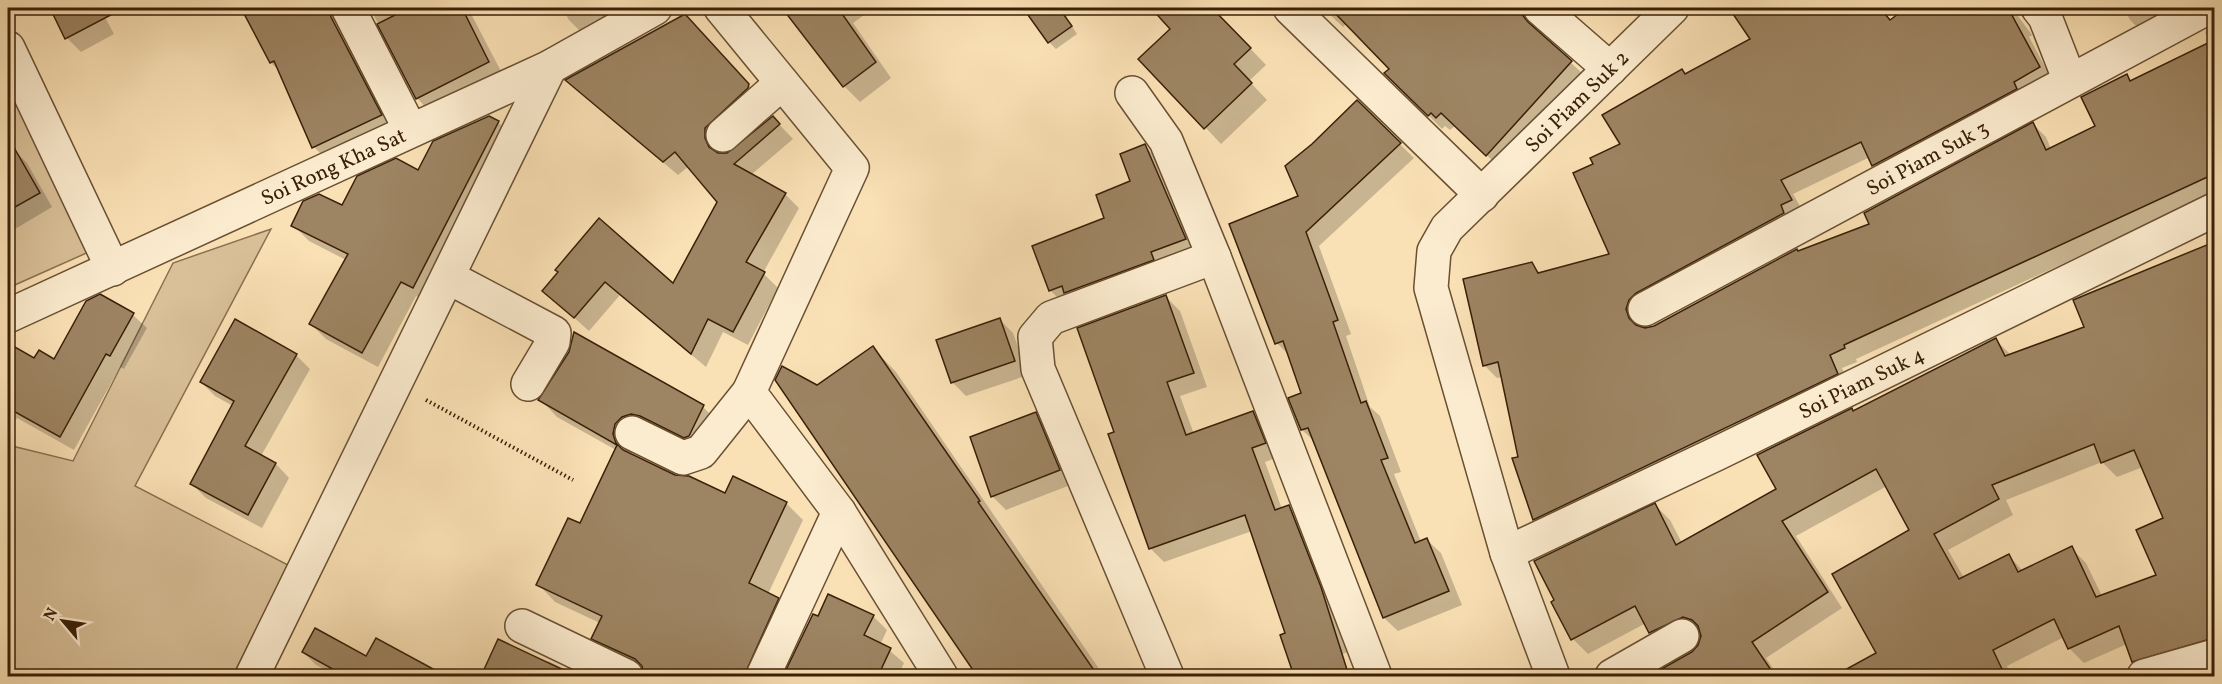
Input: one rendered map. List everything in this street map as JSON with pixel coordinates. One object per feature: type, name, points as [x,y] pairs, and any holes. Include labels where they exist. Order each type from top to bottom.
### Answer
[{"type":"street","points":[[348,8],[410,129]]},
{"type":"street","name":"Soi Rong Kha Sat","points":[[8,316],[410,129],[550,67],[655,8]]},
{"type":"street","points":[[632,434],[683,458],[701,452],[749,392],[852,168],[721,8]]},
{"type":"street","points":[[1290,8],[1482,195]]},
{"type":"street","points":[[1540,8],[1610,69]]},
{"type":"street","name":"Soi Piam Suk 2","points":[[1553,676],[1507,553],[1431,288],[1434,250],[1447,228],[1672,8]]},
{"type":"street","points":[[2038,8],[2045,17],[2070,81]]},
{"type":"street","name":"Soi Piam Suk 3","points":[[1645,309],[2207,8]]},
{"type":"street","points":[[8,48],[113,269]]},
{"type":"street","points":[[252,676],[550,67]]},
{"type":"street","points":[[723,135],[782,83]]},
{"type":"street","points":[[1132,93],[1166,141],[1214,257],[1375,676]]},
{"type":"street","name":"Soi Piam Suk 4","points":[[1507,553],[1718,453],[2214,210]]},
{"type":"street","points":[[1167,676],[1038,369],[1035,337],[1051,318],[1214,257]]},
{"type":"street","points":[[448,277],[554,333],[553,342],[528,384]]},
{"type":"street","points":[[749,392],[839,512],[941,676]]},
{"type":"street","points":[[763,676],[839,512]]},
{"type":"street","points":[[522,626],[626,676]]},
{"type":"street","points":[[1612,676],[1682,636]]},
{"type":"street","points":[[2144,676],[2214,656]]},
{"type":"path","points":[[396,384],[573,480]]},
{"type":"shaded area","points":[[8,86],[91,251],[8,288]]},
{"type":"shaded area","points":[[271,229],[135,486],[288,565],[233,676],[8,676],[8,445],[73,461],[173,263]]},
{"type":"building","points":[[50,8],[124,8],[65,39]]},
{"type":"building","points":[[241,8],[329,8],[331,17],[382,115],[312,148],[274,61],[270,63]]},
{"type":"building","points":[[409,8],[462,8],[489,62],[416,99],[377,24]]},
{"type":"building","points":[[782,8],[838,8],[876,62],[843,87]]},
{"type":"building","points":[[1023,8],[1059,8],[1072,26],[1048,43]]},
{"type":"building","points":[[1151,8],[1212,8],[1251,48],[1234,64],[1252,83],[1204,129],[1138,59],[1170,29]]},
{"type":"building","points":[[1330,8],[1517,8],[1528,22],[1572,61],[1486,156],[1441,113],[1436,118],[1431,113],[1428,116],[1384,73],[1389,69]]},
{"type":"building","points":[[1729,8],[1880,8],[1890,20],[1906,8],[2008,8],[2040,67],[2014,82],[2017,89],[1872,166],[1861,142],[1781,180],[1792,200],[1781,205],[1784,213],[1636,293],[1629,300],[1626,309],[1629,318],[1636,325],[1645,328],[1654,326],[1797,249],[1798,251],[1869,224],[1864,213],[2033,122],[2046,150],[2095,126],[2081,97],[2127,74],[2130,81],[2214,40],[2214,174],[1844,345],[1845,348],[1830,355],[1838,374],[1533,520],[1512,458],[1518,457],[1498,362],[1483,366],[1463,279],[1532,262],[1538,273],[1609,254],[1573,173],[1593,164],[1590,158],[1620,144],[1602,115],[1682,69],[1685,74],[1750,39]]},
{"type":"building","points":[[685,14],[749,84],[748,88],[705,128],[705,138],[709,147],[718,153],[727,153],[773,116],[780,124],[734,164],[786,193],[746,262],[765,272],[733,332],[708,319],[691,354],[605,282],[574,318],[542,291],[558,272],[555,270],[599,218],[673,283],[717,202],[675,152],[663,162],[565,80]]},
{"type":"building","points":[[1357,100],[1401,143],[1306,232],[1338,320],[1333,322],[1361,403],[1366,401],[1388,458],[1381,460],[1415,543],[1427,538],[1449,591],[1383,618],[1308,428],[1301,430],[1288,398],[1301,393],[1283,341],[1275,344],[1229,224],[1298,196],[1285,166],[1312,144]]},
{"type":"building","points":[[489,116],[499,121],[413,288],[401,282],[362,353],[309,324],[348,254],[291,226],[303,201],[319,194],[342,205],[357,176],[396,158],[418,170],[433,141]]},
{"type":"building","points":[[8,137],[40,193],[8,211]]},
{"type":"building","points":[[1145,144],[1186,239],[1151,252],[1154,260],[1064,293],[1062,286],[1049,291],[1032,246],[1104,218],[1096,195],[1130,181],[1120,154]]},
{"type":"building","points":[[2214,242],[2214,638],[2132,662],[2119,626],[2068,649],[2054,619],[1993,650],[2002,669],[1986,676],[1834,676],[1876,653],[1832,574],[1909,530],[1876,469],[1782,521],[1828,592],[1752,642],[1775,676],[1649,676],[1692,652],[1701,636],[1698,626],[1692,620],[1683,617],[1649,633],[1635,606],[1571,640],[1551,602],[1554,600],[1534,561],[1655,503],[1676,545],[1776,489],[1757,455],[1852,408],[1853,411],[1996,338],[2005,356],[2084,327],[2073,300]],"holes":[[[2094,444],[2101,463],[2134,450],[2163,518],[2136,530],[2156,575],[2096,597],[2072,546],[2018,572],[2009,554],[1959,579],[1934,534],[1999,499],[1992,485]]]},
{"type":"building","points":[[100,294],[134,313],[110,356],[106,354],[60,437],[8,408],[8,343],[34,358],[39,350],[54,359],[86,301]]},
{"type":"building","points":[[1166,295],[1194,373],[1167,382],[1186,435],[1253,411],[1266,443],[1252,448],[1275,510],[1289,505],[1321,587],[1349,676],[1294,676],[1280,635],[1285,633],[1245,515],[1149,549],[1108,434],[1114,432],[1077,328]]},
{"type":"building","points":[[1000,318],[1015,361],[951,383],[936,340]]},
{"type":"building","points":[[235,319],[297,354],[245,446],[276,463],[248,515],[190,484],[234,401],[200,382]]},
{"type":"building","points":[[574,332],[704,405],[689,436],[684,438],[640,416],[631,414],[622,417],[615,424],[613,434],[616,443],[623,450],[675,475],[689,476],[725,493],[733,476],[787,502],[749,583],[779,598],[744,676],[644,676],[642,666],[635,659],[591,639],[602,616],[536,585],[568,518],[580,523],[617,445],[538,400],[569,352]]},
{"type":"building","points":[[873,346],[1098,676],[977,676],[775,380],[782,366],[817,385]]},
{"type":"building","points":[[1036,412],[1060,470],[991,497],[970,437]]},
{"type":"building","points":[[828,594],[874,615],[864,635],[891,648],[878,676],[783,676],[813,614],[818,616]]},
{"type":"building","points":[[315,628],[366,656],[376,638],[446,676],[345,676],[302,652]]},
{"type":"building","points":[[498,639],[574,675],[575,672],[584,676],[481,676]]}]
